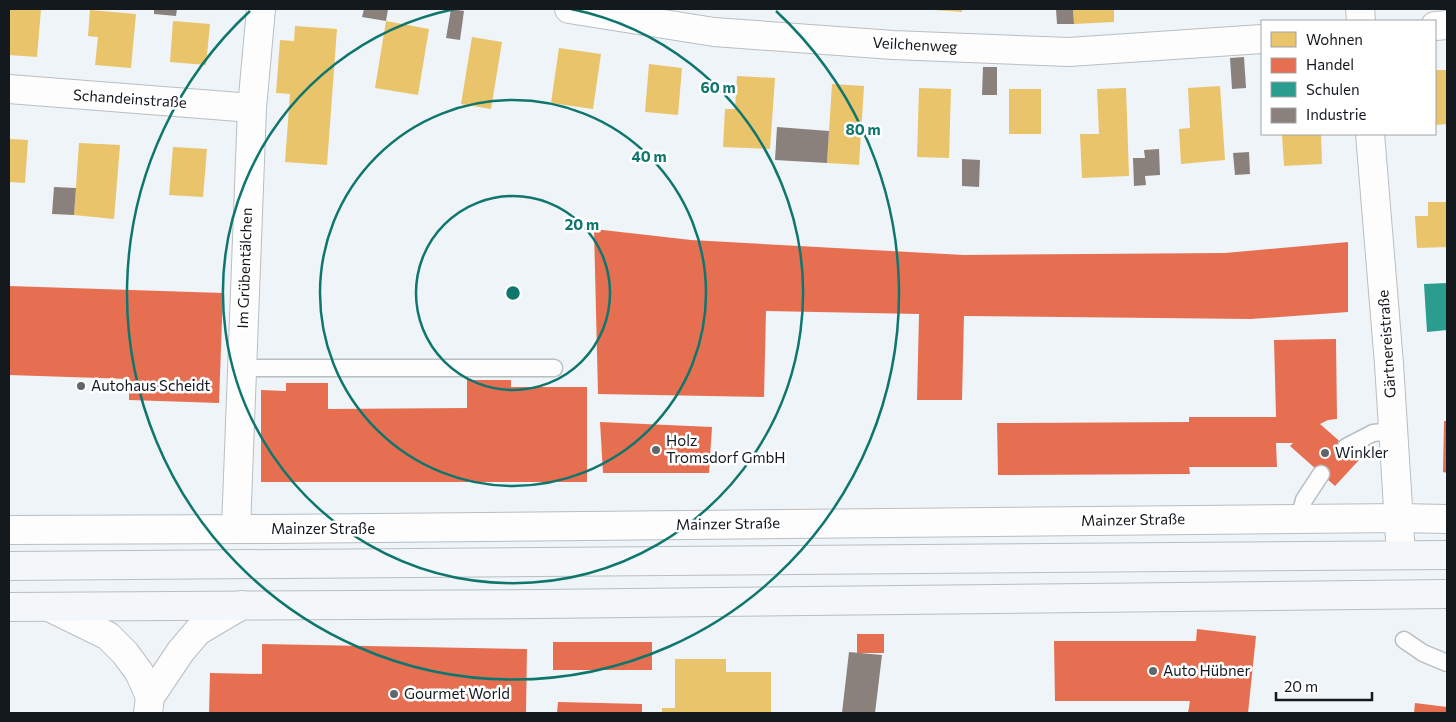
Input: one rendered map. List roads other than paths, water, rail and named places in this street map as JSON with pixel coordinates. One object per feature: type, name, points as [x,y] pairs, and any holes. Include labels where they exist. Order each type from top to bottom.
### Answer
[{"type":"main road","points":[[9,566],[1447,555]]},
{"type":"main road","points":[[9,607],[541,604],[1447,594]]},
{"type":"street","name":"Im Grübentälchen","points":[[236,528],[252,108],[261,9]]},
{"type":"street","name":"Veilchenweg","points":[[569,9],[714,32],[902,45],[1069,52],[1261,39]]},
{"type":"street","name":"Schandeinstraße","points":[[9,89],[252,108]]},
{"type":"street","name":"Gärtnereistraße","points":[[1370,135],[1394,431],[1401,555]]},
{"type":"street","name":"Mainzer Straße","points":[[9,530],[1447,519]]},
{"type":"street","points":[[149,705],[182,651],[198,631],[242,605]]},
{"type":"street","points":[[49,607],[108,636],[125,653],[139,672],[149,705]]},
{"type":"lane","points":[[241,368],[554,368]]},
{"type":"lane","points":[[1346,447],[1373,433],[1394,431]]},
{"type":"lane","points":[[1299,519],[1304,500],[1321,474]]},
{"type":"lane","points":[[1404,640],[1423,653],[1447,663]]},
{"type":"place","name":"Autohaus Scheidt","points":[[81,386]]},
{"type":"place","name":"Holz Tromsdorf GmbH","points":[[656,450]]},
{"type":"place","name":"Winkler","points":[[1325,453]]},
{"type":"place","name":"Auto Hübner","points":[[1153,671]]},
{"type":"place","name":"Gourmet World","points":[[394,694]]}]
